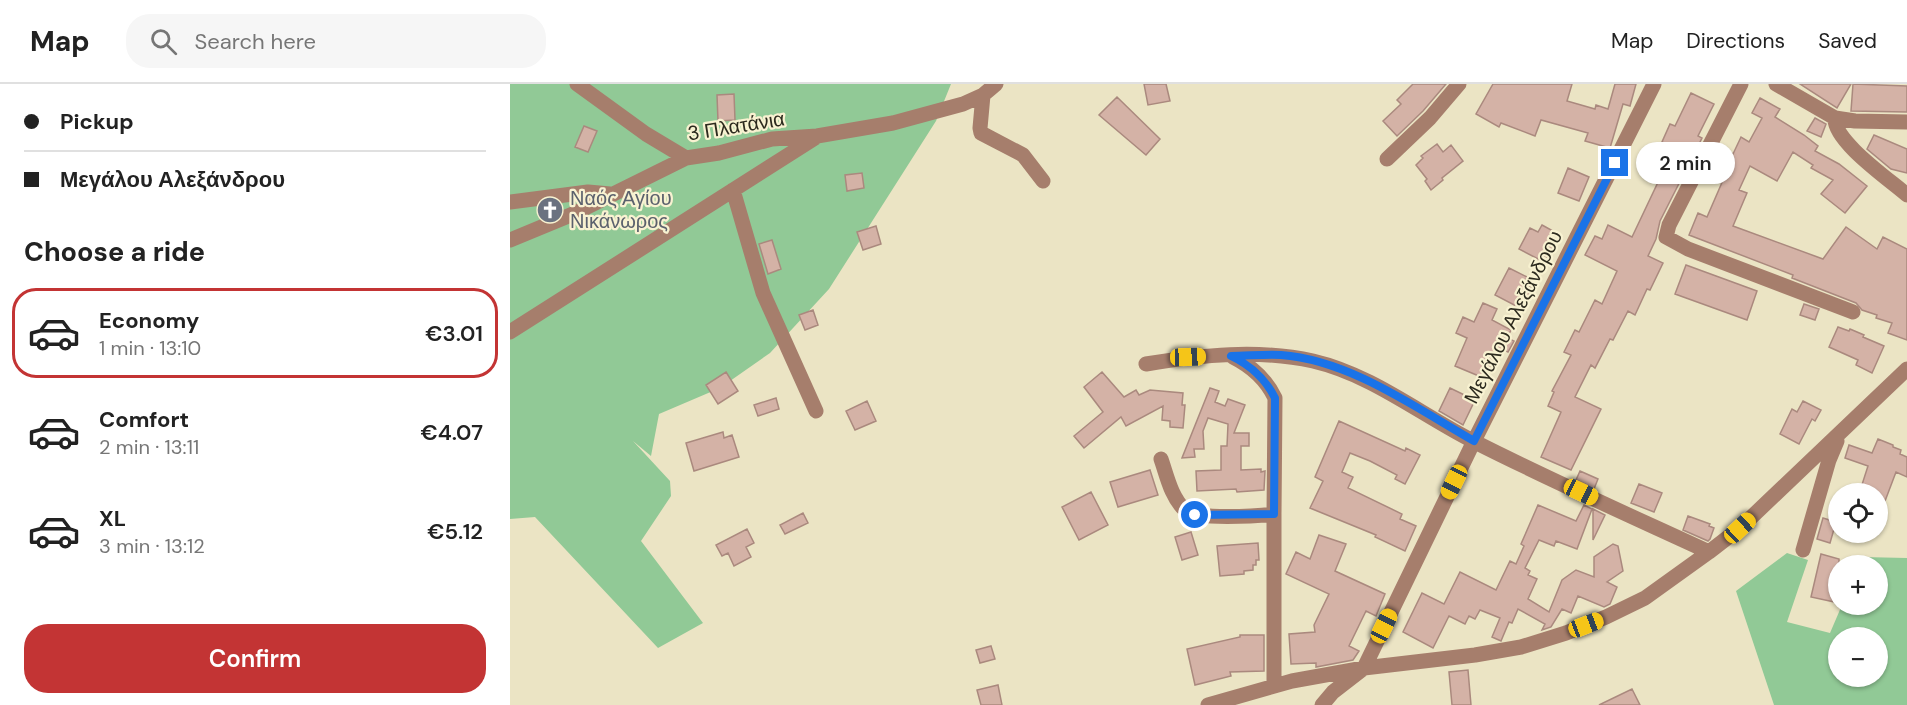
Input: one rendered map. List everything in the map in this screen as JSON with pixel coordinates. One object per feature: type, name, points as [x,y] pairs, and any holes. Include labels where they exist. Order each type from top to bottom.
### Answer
[{"type":"street","name":"3 Πλατάνια","points":[[577,84],[646,134],[686,158],[719,153],[771,139],[817,136],[893,123],[963,104],[983,95],[996,84]]},
{"type":"street","points":[[1387,159],[1430,118],[1460,84]]},
{"type":"street","name":"Μεγάλου Αλεξάνδρου","points":[[1364,668],[1474,441],[1654,84]]},
{"type":"street","points":[[1741,84],[1669,225],[1666,237],[1688,249],[1853,312]]},
{"type":"street","points":[[1776,84],[1835,118],[1855,121],[1907,122]]},
{"type":"street","points":[[983,95],[981,133],[1023,155],[1043,181]]},
{"type":"street","points":[[1835,118],[1836,127],[1849,144],[1907,195]]},
{"type":"street","points":[[510,332],[817,136]]},
{"type":"street","points":[[510,240],[573,214],[686,158]]},
{"type":"street","points":[[733,190],[763,293],[816,411]]},
{"type":"street","points":[[510,202],[588,192],[610,194]]},
{"type":"street","points":[[1146,364],[1188,357],[1282,355],[1345,370],[1474,441],[1709,552]]},
{"type":"street","points":[[1231,356],[1247,364],[1269,385],[1275,398],[1274,686]]},
{"type":"street","points":[[1208,705],[1292,681],[1364,668],[1475,655],[1521,647],[1606,617],[1645,598],[1740,528],[1839,436],[1905,370]]},
{"type":"street","points":[[1803,550],[1829,460],[1839,436]]},
{"type":"street","points":[[1161,459],[1172,493],[1186,511],[1195,515],[1208,516],[1274,514]]},
{"type":"street","points":[[1322,705],[1333,692],[1364,668]]},
{"type":"green space","points":[[510,84],[951,84],[936,121],[829,289],[770,353],[720,388],[659,414],[651,456],[633,441],[670,481],[671,496],[641,541],[703,623],[658,648],[535,517],[510,519]]},
{"type":"green space","points":[[1787,553],[1808,560],[1787,622],[1828,632],[1828,687],[1888,687],[1888,627],[1833,627],[1838,615],[1888,615],[1888,558],[1907,558],[1907,705],[1774,705],[1736,591]]},
{"type":"building","points":[[1144,84],[1166,84],[1170,101],[1148,105]]},
{"type":"building","points":[[1413,84],[1446,84],[1397,136],[1383,121],[1401,104],[1397,100]]},
{"type":"building","points":[[1493,84],[1572,84],[1567,101],[1595,109],[1596,105],[1608,109],[1615,84],[1636,84],[1630,106],[1623,104],[1610,148],[1585,141],[1588,133],[1541,120],[1535,136],[1501,123],[1499,127],[1476,114]]},
{"type":"building","points":[[1800,84],[1851,84],[1837,108]]},
{"type":"building","points":[[1853,84],[1907,86],[1907,112],[1851,111]]},
{"type":"building","points":[[1691,93],[1714,104],[1698,136],[1702,138],[1660,221],[1656,239],[1648,256],[1663,263],[1635,315],[1628,311],[1595,368],[1591,365],[1575,397],[1601,409],[1571,470],[1541,457],[1561,412],[1548,406],[1554,392],[1552,391],[1571,355],[1564,352],[1575,330],[1579,332],[1595,300],[1602,304],[1617,271],[1585,255],[1595,236],[1602,239],[1608,225],[1632,237],[1659,180],[1655,178],[1661,166],[1671,171],[1681,151],[1662,142],[1670,124],[1675,126]]},
{"type":"building","points":[[734,94],[735,120],[718,121],[717,95]]},
{"type":"building","points":[[1117,97],[1160,139],[1146,155],[1099,115]]},
{"type":"building","points":[[1760,98],[1780,109],[1775,117],[1818,146],[1815,151],[1839,164],[1867,186],[1845,213],[1821,194],[1833,180],[1811,168],[1813,165],[1793,152],[1777,181],[1750,166],[1739,190],[1747,193],[1733,226],[1823,259],[1846,227],[1877,249],[1883,237],[1907,249],[1907,340],[1888,333],[1892,323],[1876,318],[1877,315],[1862,310],[1856,303],[1792,278],[1793,275],[1689,235],[1698,213],[1707,217],[1730,164],[1715,157],[1720,147],[1733,154],[1741,137],[1749,142],[1762,118],[1752,113]]},
{"type":"building","points":[[1815,118],[1826,124],[1821,137],[1807,131]]},
{"type":"building","points":[[584,126],[597,131],[588,152],[575,147]]},
{"type":"building","points":[[1874,135],[1907,149],[1907,173],[1891,169],[1867,149]]},
{"type":"building","points":[[1437,144],[1443,152],[1451,145],[1463,161],[1431,190],[1425,181],[1427,179],[1416,165],[1423,158],[1421,156]]},
{"type":"building","points":[[1568,168],[1589,177],[1579,201],[1558,193]]},
{"type":"building","points":[[862,173],[864,188],[847,191],[845,175]]},
{"type":"building","points":[[1542,225],[1553,231],[1549,237],[1557,241],[1549,258],[1543,255],[1540,260],[1519,249],[1530,228],[1538,232]]},
{"type":"building","points":[[876,226],[881,244],[863,250],[857,232]]},
{"type":"building","points":[[772,240],[781,269],[768,274],[759,244]]},
{"type":"building","points":[[1686,265],[1757,291],[1747,320],[1675,294]]},
{"type":"building","points":[[1509,268],[1527,277],[1526,280],[1531,283],[1529,286],[1532,288],[1526,300],[1522,298],[1518,307],[1495,295]]},
{"type":"building","points":[[1483,303],[1497,309],[1492,320],[1511,330],[1507,338],[1514,341],[1508,352],[1504,350],[1501,356],[1497,354],[1486,379],[1455,366],[1467,338],[1456,333],[1463,317],[1474,322]]},
{"type":"building","points":[[1804,304],[1819,309],[1815,320],[1800,315]]},
{"type":"building","points":[[813,310],[818,325],[805,330],[799,315]]},
{"type":"building","points":[[1838,327],[1849,331],[1850,329],[1884,346],[1872,373],[1856,365],[1858,360],[1829,347]]},
{"type":"building","points":[[726,372],[738,391],[718,404],[706,385]]},
{"type":"building","points":[[1102,372],[1124,397],[1136,390],[1139,395],[1150,390],[1183,393],[1182,405],[1185,405],[1183,428],[1170,427],[1170,421],[1162,420],[1163,406],[1126,426],[1121,417],[1084,448],[1074,436],[1103,412],[1084,387]]},
{"type":"building","points":[[1210,388],[1219,391],[1215,402],[1225,406],[1228,399],[1245,405],[1234,433],[1249,433],[1249,446],[1241,446],[1241,470],[1261,469],[1261,472],[1265,471],[1264,490],[1197,491],[1196,471],[1221,470],[1221,446],[1227,446],[1228,424],[1208,418],[1203,431],[1204,449],[1194,449],[1195,457],[1182,458]]},
{"type":"building","points":[[1450,388],[1475,400],[1463,425],[1439,411]]},
{"type":"building","points":[[776,398],[779,409],[758,416],[754,405]]},
{"type":"building","points":[[867,401],[876,421],[855,430],[846,411]]},
{"type":"building","points":[[1803,401],[1821,410],[1815,421],[1812,419],[1799,444],[1780,434],[1792,409],[1797,412]]},
{"type":"building","points":[[1339,421],[1405,451],[1406,448],[1420,455],[1405,484],[1395,479],[1397,475],[1350,453],[1342,472],[1353,477],[1348,488],[1402,514],[1400,519],[1416,526],[1405,551],[1375,537],[1376,535],[1310,508],[1323,481],[1315,477]]},
{"type":"building","points":[[723,432],[724,438],[732,435],[739,457],[694,471],[686,443]]},
{"type":"building","points":[[1878,439],[1893,445],[1901,450],[1900,454],[1907,457],[1907,477],[1896,472],[1888,493],[1888,483],[1863,483],[1868,466],[1845,458],[1849,445],[1872,453]]},
{"type":"building","points":[[1150,470],[1158,495],[1118,507],[1110,482]]},
{"type":"building","points":[[1580,471],[1598,479],[1594,489],[1576,480]]},
{"type":"building","points":[[1639,484],[1662,493],[1654,512],[1631,503]]},
{"type":"building","points":[[1091,492],[1108,525],[1079,540],[1062,507]]},
{"type":"building","points":[[1538,505],[1576,521],[1584,505],[1592,509],[1577,549],[1556,541],[1554,546],[1539,540],[1525,568],[1530,571],[1528,575],[1537,579],[1528,599],[1549,612],[1562,580],[1576,570],[1594,577],[1594,557],[1613,544],[1618,546],[1623,571],[1607,582],[1617,587],[1610,604],[1604,607],[1578,596],[1571,613],[1562,609],[1551,627],[1542,630],[1545,624],[1518,609],[1512,623],[1509,622],[1501,641],[1492,637],[1500,618],[1480,610],[1475,619],[1469,616],[1465,624],[1449,616],[1433,648],[1403,632],[1422,593],[1444,604],[1460,572],[1496,590],[1510,561],[1516,564],[1524,546],[1521,544]]},
{"type":"building","points":[[1593,509],[1605,515],[1593,540]]},
{"type":"building","points":[[803,513],[808,523],[785,534],[780,525]]},
{"type":"building","points":[[1688,516],[1710,524],[1709,526],[1714,528],[1708,541],[1683,530]]},
{"type":"building","points":[[1823,518],[1828,520],[1828,542],[1817,539]]},
{"type":"building","points":[[747,529],[754,543],[746,547],[751,557],[734,566],[728,553],[722,556],[716,545]]},
{"type":"building","points":[[1191,532],[1198,555],[1182,560],[1175,537]]},
{"type":"building","points":[[1319,535],[1346,544],[1335,571],[1385,594],[1376,616],[1366,611],[1349,646],[1359,651],[1353,660],[1316,667],[1316,663],[1291,664],[1289,634],[1315,632],[1314,625],[1329,594],[1286,574],[1296,552],[1310,559]]},
{"type":"building","points":[[1258,543],[1259,560],[1256,560],[1256,565],[1253,565],[1253,570],[1244,571],[1244,574],[1220,576],[1217,546]]},
{"type":"building","points":[[1821,554],[1828,556],[1828,601],[1811,597]]},
{"type":"building","points":[[1240,635],[1264,635],[1264,671],[1230,672],[1231,676],[1195,685],[1187,649],[1240,637]]},
{"type":"building","points":[[991,646],[995,659],[980,663],[976,650]]},
{"type":"building","points":[[1468,670],[1471,705],[1452,705],[1449,672]]},
{"type":"building","points":[[998,685],[1002,705],[981,705],[977,690]]},
{"type":"building","points":[[1632,689],[1640,705],[1599,705]]},
{"type":"place","name":"Ναός Αγίου Νικάνωρος","points":[[550,210]]},
{"type":"route","points":[[1195,515],[1274,514],[1275,398],[1269,385],[1247,364],[1231,356],[1282,355],[1345,370],[1474,441],[1615,163]]}]
